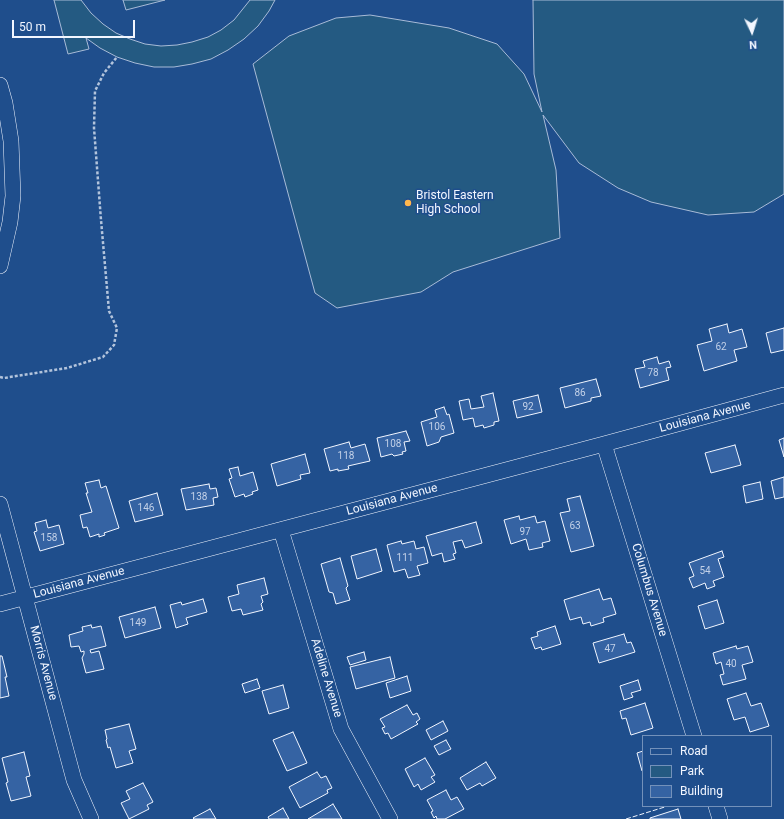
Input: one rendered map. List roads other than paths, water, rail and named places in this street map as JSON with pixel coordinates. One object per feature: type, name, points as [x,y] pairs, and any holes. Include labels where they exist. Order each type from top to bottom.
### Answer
[{"type":"street","points":[[0,85],[5,103],[11,142],[13,196],[10,222],[0,266]]},
{"type":"street","name":"Louisiana Avenue","points":[[0,604],[784,395]]},
{"type":"street","name":"Columbus Avenue","points":[[604,444],[694,735]]},
{"type":"street","name":"Morris Avenue","points":[[0,504],[74,780],[91,819]]},
{"type":"street","name":"Adeline Avenue","points":[[281,530],[341,729],[390,819]]},
{"type":"street","points":[[716,807],[720,819]]},
{"type":"place","name":"Bristol Eastern High School","points":[[408,203]]}]
